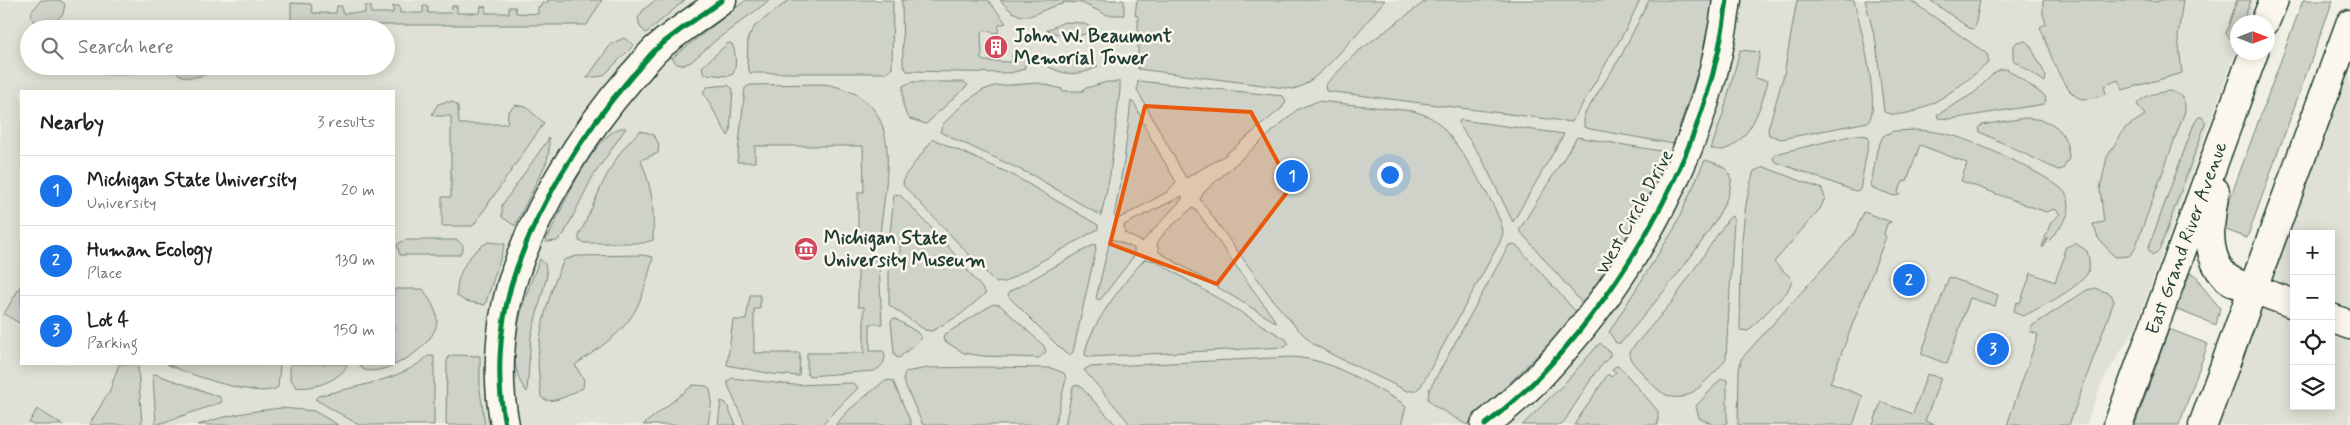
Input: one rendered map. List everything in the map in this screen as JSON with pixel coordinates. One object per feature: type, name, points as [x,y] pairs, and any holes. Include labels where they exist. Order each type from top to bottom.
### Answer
[{"type":"street","points":[[505,425],[500,377],[502,334],[511,286],[548,198],[571,159],[613,98],[655,50],[722,0]]},
{"type":"street","name":"West Circle Drive","points":[[1485,425],[1536,381],[1617,280],[1641,241],[1666,196],[1699,116],[1719,46],[1727,0]]},
{"type":"street","points":[[2268,15],[2274,0]]},
{"type":"street","points":[[2203,425],[2350,24]]},
{"type":"street","name":"East Grand River Avenue","points":[[2118,425],[2251,60]]},
{"type":"street","points":[[2230,119],[2211,212],[2212,255],[2224,276],[2253,290],[2290,303]]},
{"type":"street","points":[[2335,319],[2350,325]]},
{"type":"highlighted area","points":[[1145,106],[1251,112],[1291,187],[1217,284],[1110,244]]},
{"type":"shaded area","points":[[0,0],[2255,0],[2250,15],[2230,15],[2230,60],[2233,60],[2135,329],[2103,380],[2086,425],[0,425]]},
{"type":"shaded area","points":[[41,0],[59,0],[65,4],[63,14],[56,20],[33,20],[31,17],[32,11]]},
{"type":"shaded area","points":[[548,0],[602,0],[587,25],[395,25],[395,20],[291,20],[291,3],[311,4],[313,13],[336,13],[337,6],[342,6],[342,13],[365,13],[365,6],[371,6],[371,13],[393,13],[393,6],[400,6],[400,13],[423,13],[423,6],[428,6],[428,13],[451,13],[452,6],[457,6],[457,13],[480,13],[481,6],[486,7],[486,13],[509,13],[509,7],[515,7],[516,13],[538,14],[538,7],[542,3],[547,3]]},
{"type":"shaded area","points":[[656,0],[685,0],[646,33],[640,27],[638,18],[644,9]]},
{"type":"shaded area","points":[[746,0],[770,0],[716,40],[691,62],[683,65],[677,64],[672,58]]},
{"type":"shaded area","points":[[789,0],[893,0],[892,69],[885,73],[750,73],[747,64],[748,37],[755,26]]},
{"type":"shaded area","points":[[902,0],[988,0],[1006,23],[999,25],[998,33],[985,31],[981,33],[982,55],[980,58],[984,61],[1010,62],[1012,55],[1027,55],[1030,63],[1024,66],[1025,69],[1010,73],[907,71],[903,65]]},
{"type":"shaded area","points":[[1000,0],[1124,0],[1124,15],[1107,15],[1082,3],[1063,2],[1063,4],[1031,16],[1024,16],[1009,9]]},
{"type":"shaded area","points":[[1137,0],[1385,0],[1328,65],[1303,86],[1293,89],[1138,69],[1138,16],[1135,15]]},
{"type":"shaded area","points":[[1427,0],[1640,0],[1626,29],[1572,122],[1326,91],[1325,85],[1356,53]]},
{"type":"shaded area","points":[[1649,0],[1713,0],[1702,58],[1674,144],[1584,127],[1584,115],[1621,56]]},
{"type":"shaded area","points":[[1797,0],[1854,0],[1871,83],[1872,114],[1868,122],[1781,139],[1769,135],[1768,129],[1784,74]]},
{"type":"shaded area","points":[[1865,0],[1910,0],[1987,54],[1989,62],[1954,90],[1925,107],[1897,114],[1884,112],[1876,43]]},
{"type":"shaded area","points":[[1930,0],[1980,0],[1975,27],[1973,29],[1969,28]]},
{"type":"shaded area","points":[[2043,0],[2146,0],[2158,2],[2159,0],[2183,0],[2178,36],[2182,73],[2123,90],[2118,80],[2104,86],[2106,94],[2089,99],[2079,98],[2072,93],[2060,77],[2040,27],[2046,24],[2043,14]]},
{"type":"shaded area","points":[[2237,0],[2251,0],[2246,15],[2232,15]]},
{"type":"shaded area","points":[[2303,0],[2333,0],[2247,238],[2221,228],[2225,212]]},
{"type":"shaded area","points":[[2230,21],[2230,38],[2226,33]]},
{"type":"shaded area","points":[[1064,22],[1082,23],[1096,29],[1077,36],[1060,35],[1047,30]]},
{"type":"shaded area","points":[[624,38],[634,45],[603,76],[587,78],[611,44]]},
{"type":"shaded area","points":[[2025,41],[2030,45],[2046,76],[2045,82],[2013,60],[2013,47],[2017,42]]},
{"type":"shaded area","points":[[2350,41],[2350,425],[2209,425]]},
{"type":"shaded area","points":[[728,43],[732,44],[735,55],[733,74],[728,76],[704,74],[702,67]]},
{"type":"shaded area","points":[[1740,50],[1760,52],[1755,78],[1768,81],[1759,110],[1749,130],[1735,144],[1726,149],[1711,149],[1723,114]]},
{"type":"shaded area","points":[[1062,59],[1072,61],[1081,59],[1098,66],[1086,72],[1073,74],[1060,72],[1048,66]]},
{"type":"shaded area","points":[[2007,69],[2045,96],[2044,104],[1951,119],[1938,118],[1937,115],[1974,93],[1995,72]]},
{"type":"shaded area","points":[[180,75],[202,75],[192,77]]},
{"type":"shaded area","points":[[1138,81],[1283,96],[1286,101],[1282,108],[1224,156],[1186,178],[1137,90]]},
{"type":"shaded area","points":[[911,82],[964,82],[968,85],[926,124],[910,119],[906,114],[903,105],[903,86]]},
{"type":"shaded area","points":[[1107,82],[1120,82],[1120,90],[1110,175],[1101,216],[1034,176],[940,132],[943,124],[964,103],[981,91],[994,86],[1039,83],[1062,89],[1062,91],[1083,91],[1083,89]]},
{"type":"shaded area","points":[[824,84],[851,92],[869,104],[881,121],[886,142],[886,188],[880,235],[871,244],[858,244],[858,192],[864,192],[863,146],[755,146],[755,162],[737,162],[745,88],[750,85]]},
{"type":"shaded area","points":[[728,85],[733,89],[730,133],[728,136],[703,92],[707,87]]},
{"type":"shaded area","points":[[2169,91],[2177,93],[2182,97],[2185,103],[2185,111],[2134,251],[2129,256],[2115,257],[2098,238],[2093,224],[2104,222],[2100,189],[2107,157],[2125,128],[2145,115],[2137,104],[2147,96]]},
{"type":"shaded area","points":[[1131,101],[1135,104],[1148,133],[1176,182],[1167,192],[1118,219],[1114,216],[1124,161]]},
{"type":"shaded area","points":[[1318,101],[1413,111],[1434,120],[1445,130],[1465,157],[1486,191],[1500,221],[1503,231],[1500,242],[1421,386],[1415,391],[1407,391],[1313,344],[1275,303],[1200,199],[1205,191],[1298,109]]},
{"type":"shaded area","points":[[453,102],[458,106],[459,124],[507,124],[508,112],[515,105],[526,107],[544,123],[473,226],[442,226],[442,197],[451,197],[451,116],[435,116],[432,114],[438,104]]},
{"type":"shaded area","points":[[2202,117],[2205,121],[2205,125],[2159,251],[2152,255],[2148,249],[2195,121]]},
{"type":"shaded area","points":[[2025,118],[2051,123],[2062,133],[2068,148],[2069,158],[2063,169],[2058,170],[1980,132],[1979,128],[1982,125]]},
{"type":"shaded area","points":[[1459,121],[1564,134],[1513,222],[1481,157],[1460,126]]},
{"type":"shaded area","points":[[620,128],[626,128],[592,178],[564,234],[557,241],[546,242],[567,196],[587,161],[609,135]]},
{"type":"shaded area","points":[[1916,130],[1955,136],[1971,142],[2019,163],[2051,181],[2062,189],[2069,203],[2069,209],[2062,225],[2050,240],[2047,239],[2044,247],[2042,247],[2051,222],[2060,214],[2055,209],[2046,212],[1961,181],[1967,163],[1920,145],[1907,181],[1903,182],[1898,192],[1900,195],[1894,196],[1873,188],[1871,185],[1877,150],[1883,136],[1893,131]]},
{"type":"shaded area","points":[[640,131],[653,134],[659,144],[658,153],[641,160],[652,199],[653,240],[643,243],[585,243],[579,241],[579,235],[611,167],[619,154]]},
{"type":"shaded area","points":[[1854,135],[1868,136],[1869,140],[1860,190],[1855,191],[1776,162],[1773,159],[1775,154]]},
{"type":"shaded area","points":[[1577,137],[1667,152],[1641,212],[1619,250],[1583,304],[1519,230]]},
{"type":"shaded area","points":[[549,138],[547,161],[515,226],[502,217],[502,205]]},
{"type":"shaded area","points":[[933,139],[1013,175],[1098,225],[1098,229],[1005,282],[996,283],[903,185],[904,177]]},
{"type":"shaded area","points":[[1705,160],[1721,166],[1730,175],[1728,194],[1719,215],[1667,288],[1621,343],[1616,343],[1609,332],[1674,229]]},
{"type":"shaded area","points":[[1764,167],[1822,189],[1825,198],[1820,209],[1774,262],[1792,281],[1787,292],[1748,331],[1740,330],[1743,227],[1754,171]]},
{"type":"shaded area","points":[[894,194],[900,195],[942,239],[986,293],[960,315],[932,331],[925,330],[889,305],[889,258],[900,258],[900,243],[889,243]]},
{"type":"shaded area","points":[[1182,196],[1182,199],[1142,242],[1125,233],[1124,225]]},
{"type":"shaded area","points":[[1192,208],[1196,210],[1277,323],[1159,252],[1157,243],[1165,232]]},
{"type":"shaded area","points":[[1864,212],[1891,222],[1887,224],[1884,234],[1886,237],[1830,383],[1863,396],[1853,425],[1738,425],[1741,359],[1854,234]]},
{"type":"shaded area","points":[[1732,216],[1734,220],[1726,358],[1706,381],[1688,395],[1672,397],[1651,383],[1631,361],[1629,352],[1672,302],[1728,219]]},
{"type":"shaded area","points":[[1112,239],[1134,248],[1134,256],[1101,299],[1098,300],[1096,298],[1109,244]]},
{"type":"shaded area","points":[[404,240],[457,240],[463,245],[463,249],[459,255],[400,255],[397,245]]},
{"type":"shaded area","points":[[489,242],[505,244],[485,305],[465,301],[457,296],[458,280],[461,272],[470,257]]},
{"type":"shaded area","points":[[2075,243],[2087,251],[2088,272],[2082,280],[2058,298],[2023,316],[2013,312],[2017,302],[2020,303],[2031,273],[2055,282],[2066,247]]},
{"type":"shaded area","points":[[1095,244],[1096,249],[1073,352],[1070,355],[1065,353],[1008,296],[1009,292]]},
{"type":"shaded area","points":[[1514,244],[1576,312],[1556,337],[1467,425],[1433,405],[1428,399],[1429,390],[1509,245]]},
{"type":"shaded area","points":[[643,255],[653,257],[648,278],[636,310],[619,331],[607,342],[575,365],[584,380],[583,388],[556,400],[545,400],[541,397],[538,358],[541,333],[550,295],[564,260],[576,256]]},
{"type":"shaded area","points":[[858,256],[873,258],[879,265],[882,324],[870,324],[870,351],[883,351],[885,354],[884,362],[874,371],[809,376],[807,374],[807,353],[864,353],[864,307],[858,307]]},
{"type":"shaded area","points":[[540,259],[545,264],[547,276],[531,336],[527,392],[519,378],[515,362],[515,345],[522,308]]},
{"type":"shaded area","points":[[1145,259],[1156,261],[1287,340],[1288,344],[1285,347],[1089,357],[1085,355],[1092,333],[1100,319],[1128,278]]},
{"type":"shaded area","points":[[2190,273],[2196,275],[2202,286],[2220,308],[2216,325],[2175,309]]},
{"type":"shaded area","points":[[1949,277],[1998,295],[1995,306],[1970,298],[1947,364],[1921,354]]},
{"type":"shaded area","points":[[20,287],[20,323],[4,314]]},
{"type":"shaded area","points":[[2095,288],[2111,294],[2114,301],[2069,425],[2007,425],[2038,335],[2030,331],[2032,326],[2087,290]]},
{"type":"shaded area","points":[[395,289],[423,289],[436,312],[435,331],[420,349],[395,365]]},
{"type":"shaded area","points":[[750,295],[760,295],[760,309],[754,309],[754,353],[800,353],[799,376],[772,374],[727,365],[733,320],[746,320]]},
{"type":"shaded area","points":[[993,304],[1000,305],[1044,346],[1046,352],[1039,358],[982,356],[964,353],[943,340],[944,335]]},
{"type":"shaded area","points":[[894,318],[917,332],[922,338],[899,358],[894,353],[891,321]]},
{"type":"shaded area","points":[[2169,329],[2208,344],[2179,425],[2135,425]]},
{"type":"shaded area","points":[[1600,343],[1610,352],[1610,356],[1595,373],[1562,425],[1522,425],[1563,385]]},
{"type":"shaded area","points":[[428,356],[434,356],[434,425],[359,425],[315,399],[318,396],[391,377],[405,371]]},
{"type":"shaded area","points":[[449,356],[480,356],[480,390],[485,425],[446,425],[447,361]]},
{"type":"shaded area","points":[[1292,357],[1321,362],[1335,367],[1401,402],[1406,407],[1401,425],[1131,425],[1084,370],[1089,367]]},
{"type":"shaded area","points":[[119,365],[137,365],[142,425],[89,425],[110,390]]},
{"type":"shaded area","points":[[170,365],[280,365],[278,387],[270,390],[257,391],[241,388]]},
{"type":"shaded area","points":[[290,365],[347,365],[333,379],[310,387],[296,387],[290,378]]},
{"type":"shaded area","points":[[360,365],[394,365],[374,371],[364,370]]},
{"type":"shaded area","points":[[1616,366],[1620,367],[1658,411],[1658,425],[1574,425],[1608,374],[1611,377],[1616,372],[1612,369]]},
{"type":"shaded area","points":[[928,368],[1051,368],[1064,373],[1066,379],[1055,425],[923,425],[903,380],[905,372]]},
{"type":"shaded area","points":[[155,374],[220,397],[222,402],[156,425],[153,376]]},
{"type":"shaded area","points":[[1927,374],[1941,378],[1925,421],[1935,425],[1873,425],[1881,402],[1913,414]]},
{"type":"shaded area","points":[[732,378],[794,385],[851,383],[855,384],[858,388],[821,425],[745,425],[728,385],[728,381]]},
{"type":"shaded area","points":[[1720,380],[1727,380],[1727,422],[1725,425],[1715,425],[1699,418],[1696,406]]},
{"type":"shaded area","points":[[893,381],[912,425],[835,425],[851,408],[883,382]]},
{"type":"shaded area","points":[[693,385],[707,386],[710,390],[712,399],[708,425],[643,425]]},
{"type":"shaded area","points":[[1076,385],[1080,386],[1116,425],[1065,425],[1073,387]]},
{"type":"shaded area","points":[[721,401],[726,403],[736,425],[718,425]]},
{"type":"shaded area","points":[[282,408],[314,411],[338,425],[198,425],[239,414]]},
{"type":"shaded area","points":[[37,409],[63,425],[33,425],[29,423]]},
{"type":"cycle path","points":[[505,425],[500,391],[500,355],[507,303],[520,258],[546,202],[595,122],[649,56],[671,37],[722,0]]},
{"type":"cycle path","points":[[1485,425],[1536,380],[1572,340],[1605,297],[1635,252],[1662,205],[1685,155],[1704,105],[1718,53],[1727,0]]},
{"type":"place","name":"John W. Beaumont Memorial Tower","points":[[996,47]]},
{"type":"place","name":"Michigan State University","points":[[1292,176]]},
{"type":"place","name":"Michigan State University Museum","points":[[806,249]]},
{"type":"place","name":"Human Ecology","points":[[1909,280]]},
{"type":"place","name":"Lot 4","points":[[1993,349]]}]
